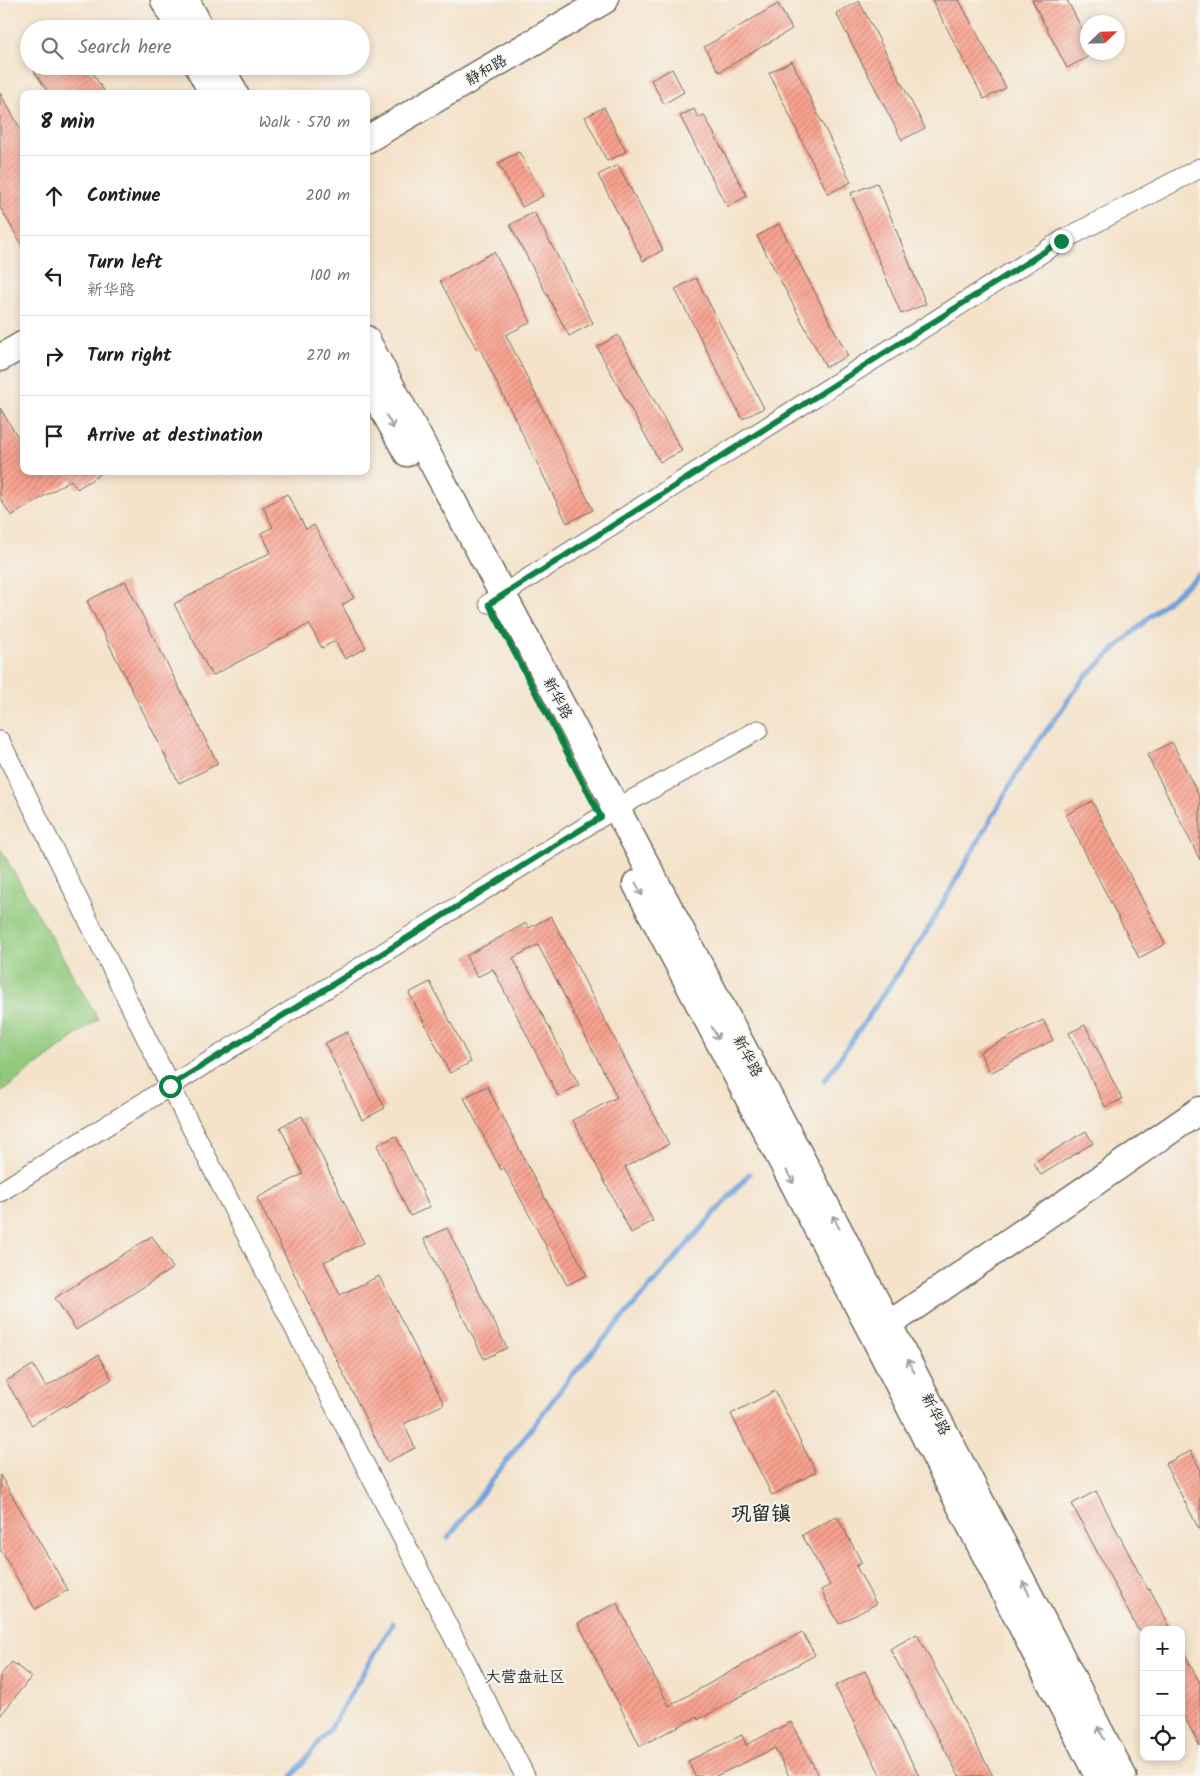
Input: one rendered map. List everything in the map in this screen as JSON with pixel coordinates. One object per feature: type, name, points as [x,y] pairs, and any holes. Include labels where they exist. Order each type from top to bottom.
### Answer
[{"type":"main road","points":[[164,0],[174,20]]},
{"type":"main road","points":[[186,0],[196,20]]},
{"type":"main road","name":"静和路","points":[[370,138],[605,0]]},
{"type":"main road","points":[[203,75],[211,90]]},
{"type":"main road","points":[[226,75],[233,90]]},
{"type":"main road","points":[[0,358],[20,346]]},
{"type":"main road","name":"新华路","points":[[370,347],[496,599],[881,1330],[1123,1776]]},
{"type":"main road","name":"新华路","points":[[370,386],[496,599]]},
{"type":"main road","points":[[881,1330],[1200,1110]]},
{"type":"main road","name":"新华路","points":[[881,1330],[1098,1776]]},
{"type":"street","points":[[496,599],[1061,241],[1200,168]]},
{"type":"street","points":[[0,1192],[609,813],[758,730]]},
{"type":"street","points":[[0,741],[170,1086],[525,1776]]},
{"type":"green space","points":[[0,848],[98,1019],[0,1093]]},
{"type":"building","points":[[932,0],[959,0],[1006,88],[984,99]]},
{"type":"building","points":[[1032,0],[1067,0],[1080,25],[1080,60],[1082,60],[1067,68]]},
{"type":"building","points":[[859,1],[925,128],[902,140],[836,13]]},
{"type":"building","points":[[778,4],[792,29],[719,72],[704,47]]},
{"type":"building","points":[[792,61],[851,182],[828,194],[769,73]]},
{"type":"building","points":[[672,69],[684,92],[664,104],[651,80]]},
{"type":"building","points":[[37,75],[94,75],[103,90],[46,90]]},
{"type":"building","points":[[0,93],[20,128],[20,242],[0,207]]},
{"type":"building","points":[[604,107],[626,152],[607,161],[585,117]]},
{"type":"building","points":[[694,109],[698,118],[704,115],[747,196],[727,207],[680,116]]},
{"type":"building","points":[[519,152],[543,196],[522,207],[498,163]]},
{"type":"building","points":[[618,165],[663,250],[643,261],[598,175]]},
{"type":"building","points":[[877,183],[926,304],[901,314],[851,193]]},
{"type":"building","points":[[534,212],[593,323],[569,336],[510,225]]},
{"type":"building","points":[[779,224],[848,356],[826,367],[757,236]]},
{"type":"building","points":[[494,252],[531,322],[506,335],[593,510],[567,523],[480,349],[477,350],[440,281]]},
{"type":"building","points":[[696,278],[764,408],[742,419],[675,289]]},
{"type":"building","points":[[618,335],[682,451],[660,462],[597,347]]},
{"type":"building","points":[[0,408],[20,440],[20,475],[99,475],[77,489],[71,480],[11,516],[0,498]]},
{"type":"building","points":[[287,494],[306,529],[314,525],[354,598],[342,605],[366,648],[345,659],[335,641],[322,648],[309,624],[212,676],[174,604],[271,552],[261,533],[273,527],[263,507]]},
{"type":"building","points":[[125,581],[218,764],[179,783],[87,601]]},
{"type":"building","points":[[1172,742],[1200,798],[1200,860],[1147,755]]},
{"type":"building","points":[[1092,801],[1165,944],[1139,958],[1066,815]]},
{"type":"building","points":[[551,916],[669,1144],[625,1167],[653,1221],[631,1233],[573,1120],[617,1097],[538,945],[513,958],[579,1085],[558,1096],[493,969],[477,977],[466,956],[526,923],[529,928]]},
{"type":"building","points":[[430,982],[471,1062],[450,1073],[409,993]]},
{"type":"building","points":[[1043,1020],[1053,1040],[990,1073],[980,1052]]},
{"type":"building","points":[[1085,1025],[1122,1099],[1105,1107],[1069,1033]]},
{"type":"building","points":[[347,1032],[385,1108],[362,1120],[325,1043]]},
{"type":"building","points":[[487,1086],[587,1275],[567,1285],[504,1168],[501,1170],[464,1098]]},
{"type":"building","points":[[302,1116],[364,1243],[324,1262],[340,1295],[379,1276],[444,1404],[404,1424],[415,1448],[387,1462],[257,1198],[303,1174],[280,1127]]},
{"type":"building","points":[[1086,1131],[1093,1143],[1041,1175],[1033,1163]]},
{"type":"building","points":[[396,1136],[430,1207],[410,1216],[377,1145]]},
{"type":"building","points":[[447,1228],[507,1348],[484,1359],[424,1239]]},
{"type":"building","points":[[152,1236],[173,1268],[76,1330],[55,1298]]},
{"type":"building","points":[[98,1355],[112,1379],[32,1425],[6,1381],[33,1365],[46,1387]]},
{"type":"building","points":[[775,1391],[816,1472],[772,1495],[731,1414]]},
{"type":"building","points":[[1191,1451],[1200,1469],[1200,1531],[1165,1464]]},
{"type":"building","points":[[0,1475],[68,1590],[35,1609],[0,1549]]},
{"type":"building","points":[[1096,1491],[1148,1590],[1150,1589],[1170,1626],[1140,1626],[1140,1630],[1138,1630],[1072,1504]]},
{"type":"building","points":[[837,1516],[862,1563],[856,1566],[876,1604],[839,1624],[821,1590],[830,1585],[802,1535]]},
{"type":"building","points":[[617,1603],[669,1706],[802,1632],[815,1655],[698,1720],[697,1717],[640,1746],[578,1623]]},
{"type":"building","points":[[917,1634],[993,1776],[959,1776],[890,1649]]},
{"type":"building","points":[[1185,1655],[1200,1683],[1200,1746],[1185,1718]]},
{"type":"building","points":[[12,1662],[31,1677],[0,1716],[0,1676]]},
{"type":"building","points":[[865,1671],[919,1776],[881,1776],[835,1686]]},
{"type":"building","points":[[791,1722],[819,1776],[789,1776],[775,1748],[716,1776],[695,1776],[688,1761],[742,1735],[746,1745]]},
{"type":"waterway","points":[[824,1081],[925,934],[1021,766],[1084,678],[1158,609],[1200,574]]},
{"type":"waterway","points":[[448,1538],[568,1380],[749,1174]]},
{"type":"waterway","points":[[292,1776],[330,1729],[393,1623]]},
{"type":"district","name":"巩留镇","points":[[761,1513]]},
{"type":"district","name":"大营盘社区","points":[[525,1676]]},
{"type":"route","points":[[170,1086],[601,817],[489,604],[1061,241]]}]
